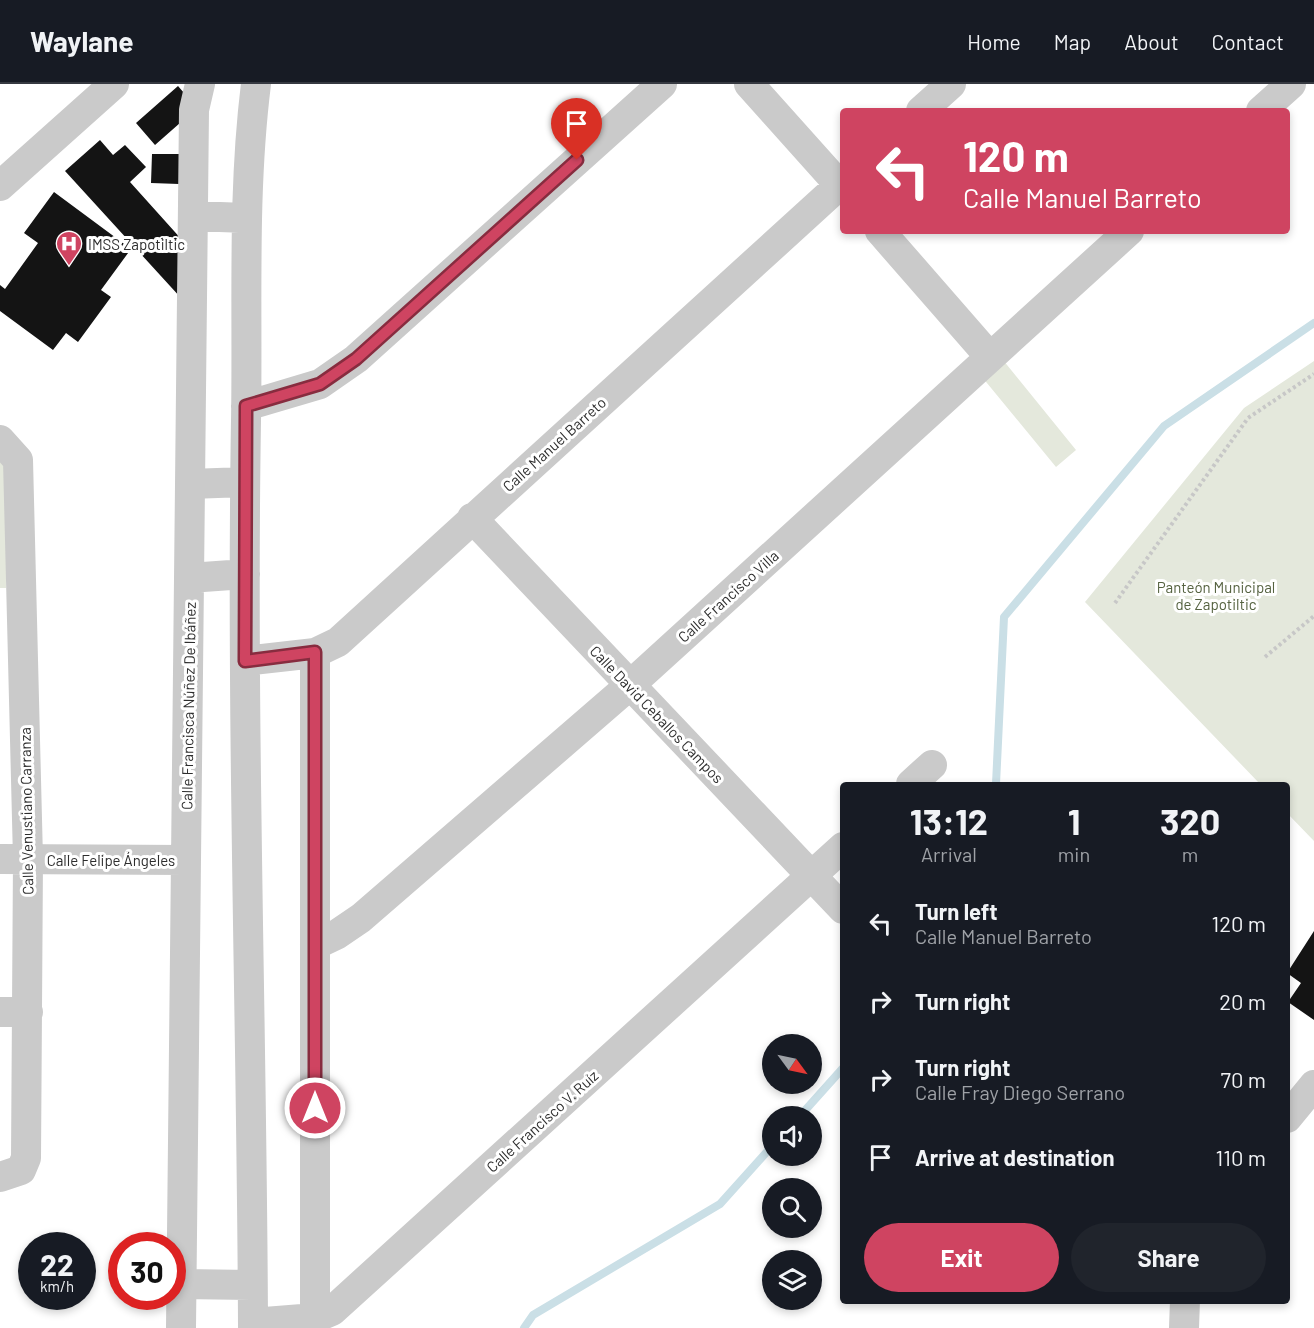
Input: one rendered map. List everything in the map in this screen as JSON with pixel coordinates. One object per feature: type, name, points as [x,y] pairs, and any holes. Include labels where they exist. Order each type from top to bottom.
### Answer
[{"type":"street","points":[[0,186],[114,84]]},
{"type":"street","name":"Calle Francisca Núñez De Ibáñez","points":[[182,1232],[194,110],[200,84]]},
{"type":"street","points":[[253,1325],[245,482],[246,218],[256,84]]},
{"type":"street","points":[[246,406],[320,384],[356,359],[662,84]]},
{"type":"street","points":[[749,84],[840,183]]},
{"type":"street","points":[[924,108],[951,84]]},
{"type":"street","points":[[1264,108],[1291,84]]},
{"type":"street","name":"Calle Manuel Barreto","points":[[245,661],[315,652],[339,642],[472,518],[840,187]]},
{"type":"street","points":[[193,216],[246,218]]},
{"type":"street","points":[[883,234],[990,357]]},
{"type":"street","name":"Calle Francisco Villa","points":[[315,945],[336,935],[361,918],[629,686],[1126,234]]},
{"type":"street","name":"Calle Venustiano Carranza","points":[[0,441],[18,460],[11,617],[14,1012],[26,1158],[21,1170],[2,1177]]},
{"type":"street","points":[[190,484],[245,482]]},
{"type":"street","name":"Calle David Ceballos Campos","points":[[472,518],[840,906]]},
{"type":"street","points":[[189,579],[245,574]]},
{"type":"street","points":[[315,652],[315,1318]]},
{"type":"street","name":"Calle Francisco V. Ruíz","points":[[253,1325],[315,1318],[332,1311],[840,850]]},
{"type":"street","name":"Calle Felipe Ángeles","points":[[14,859],[186,860]]},
{"type":"street","points":[[1290,1114],[1314,1085]]},
{"type":"street","points":[[186,1284],[251,1285]]},
{"type":"street","points":[[1184,1328],[1185,1304]]},
{"type":"street","name":"Calle Francisca Núñez De Ibáñez","points":[[181,1310],[181,1328]]},
{"type":"path","points":[[1115,603],[1248,418],[1314,374]]},
{"type":"path","points":[[1265,657],[1314,616]]},
{"type":"green space","points":[[1003,360],[1076,450],[1056,467],[982,377]]},
{"type":"green space","name":"Panteón Municipal de Zapotiltic","points":[[1314,361],[1314,841],[1290,816],[1290,782],[1258,782],[1085,602],[1244,408]]},
{"type":"green space","points":[[0,459],[7,467],[6,588],[0,588]]},
{"type":"building","points":[[178,86],[197,108],[155,145],[136,123]]},
{"type":"building","points":[[100,140],[113,155],[125,145],[146,167],[130,182],[183,241],[181,298],[65,171]]},
{"type":"building","points":[[152,154],[179,154],[179,184],[151,183]]},
{"type":"building","name":"IMSS Zapotiltic","points":[[54,192],[131,249],[101,290],[111,297],[78,342],[66,333],[53,350],[0,311],[0,285],[5,289],[38,243],[24,233]]},
{"type":"building","points":[[1314,931],[1314,1020],[1290,1003],[1290,999],[1301,983],[1290,975],[1290,968]]},
{"type":"waterway","points":[[996,782],[1004,617],[1164,426],[1314,323]]},
{"type":"waterway","points":[[809,1106],[840,1071]]},
{"type":"waterway","points":[[524,1328],[533,1315],[720,1204],[762,1157]]},
{"type":"place","name":"IMSS Zapotiltic","points":[[69,267]]},
{"type":"route","points":[[315,1108],[315,652],[245,661],[246,406],[320,384],[356,359],[577,160]]}]
